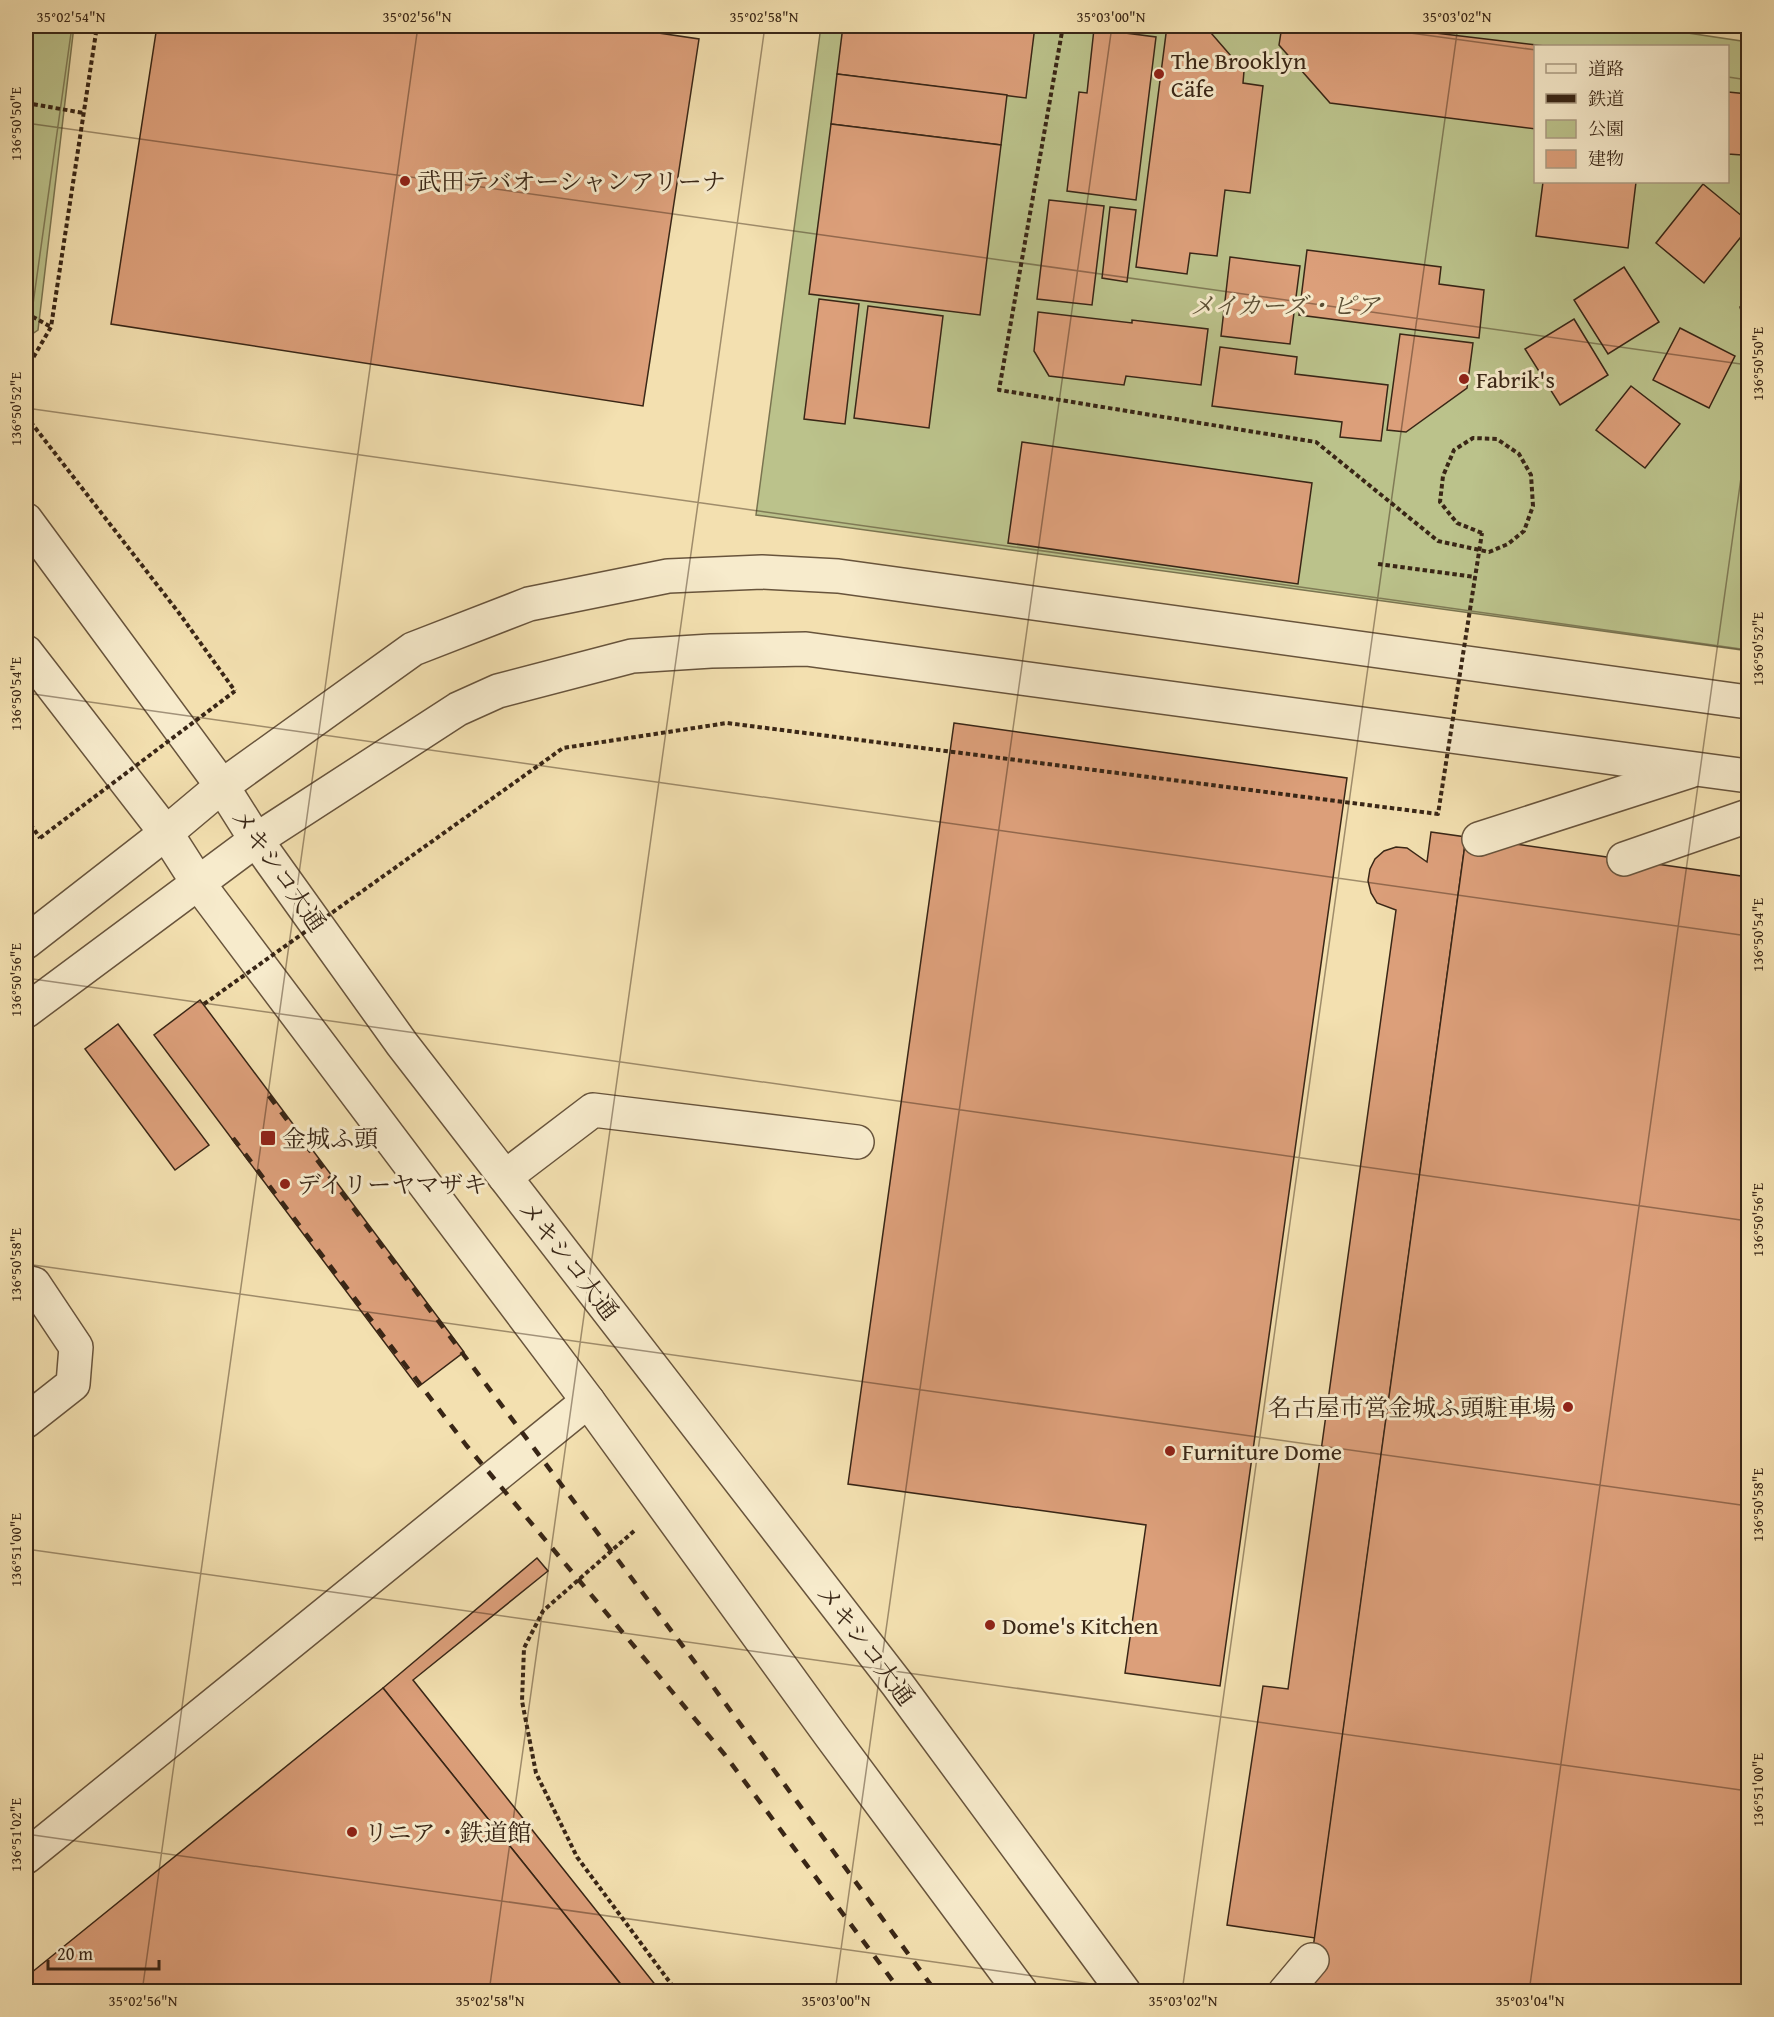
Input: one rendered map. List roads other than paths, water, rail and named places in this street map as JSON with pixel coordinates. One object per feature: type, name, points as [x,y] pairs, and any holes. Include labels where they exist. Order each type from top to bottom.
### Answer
[{"type":"street","name":"メキシコ大通","points":[[26,520],[222,786],[256,840],[402,1044],[898,1685],[1124,1992]]},
{"type":"street","points":[[26,942],[166,833],[222,786],[413,649],[529,604],[668,576],[762,572],[838,576],[1749,702]]},
{"type":"street","points":[[26,1011],[256,840],[458,709],[498,691],[632,656],[711,651],[806,649],[1749,776]]},
{"type":"street","points":[[26,652],[166,833],[198,883],[588,1401],[831,1736],[1021,1992]]},
{"type":"street","points":[[1479,838],[1698,768]]},
{"type":"street","points":[[1624,859],[1749,816]]},
{"type":"street","points":[[505,1177],[593,1110],[857,1142]]},
{"type":"street","points":[[26,1282],[34,1284],[76,1347],[73,1384],[26,1421]]},
{"type":"street","points":[[26,1857],[588,1401]]},
{"type":"street","points":[[1285,1992],[1312,1960]]},
{"type":"railway","points":[[269,1096],[706,1677],[936,1992]]},
{"type":"railway","points":[[233,1138],[466,1445],[725,1755],[901,1992]]},
{"type":"place","name":"The Brooklyn Cäfe","points":[[1159,74]]},
{"type":"place","name":"武田テバオーシャンアリーナ","points":[[405,181]]},
{"type":"place","name":"Fabrik's","points":[[1464,379]]},
{"type":"place","name":"金城ふ頭","points":[[268,1138]]},
{"type":"place","name":"デイリーヤマザキ","points":[[285,1184]]},
{"type":"place","name":"名古屋市営金城ふ頭駐車場","points":[[1568,1407]]},
{"type":"place","name":"Furniture Dome","points":[[1170,1451]]},
{"type":"place","name":"Dome's Kitchen","points":[[990,1625]]},
{"type":"place","name":"リニア・鉄道館","points":[[352,1832]]},
{"type":"park label","name":"メイカーズ・ピア","points":[[1285,305]]}]
